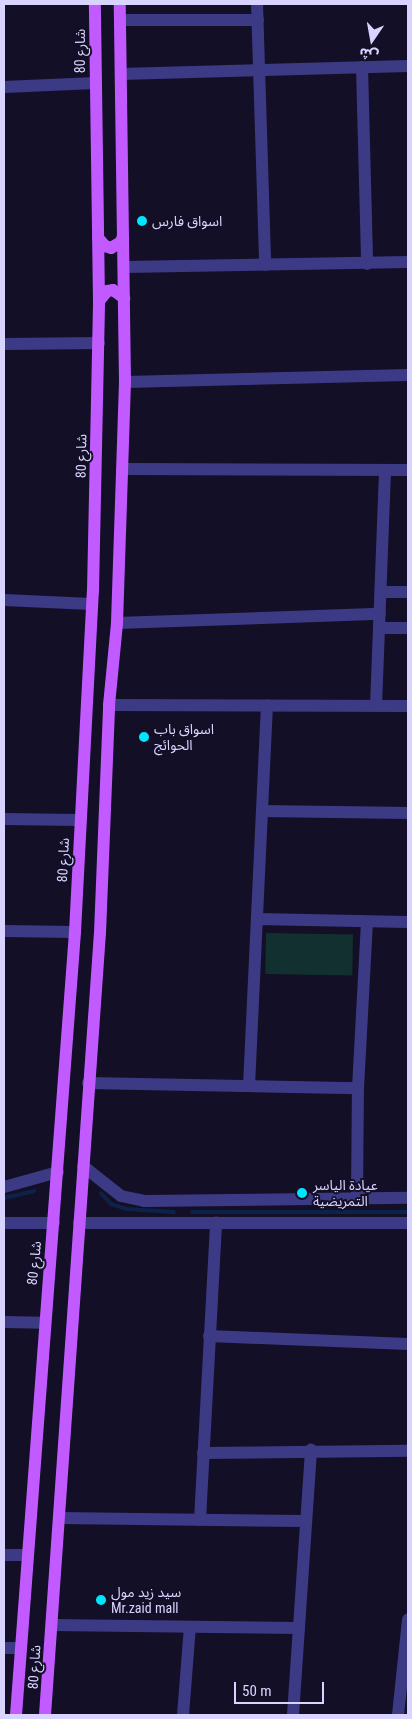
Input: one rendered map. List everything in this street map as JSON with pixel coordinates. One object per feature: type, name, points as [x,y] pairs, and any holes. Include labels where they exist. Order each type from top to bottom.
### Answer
[{"type":"main road","name":"شارع 80","points":[[16,1715],[43,1323],[54,1223],[75,932],[90,604],[99,343],[95,4]]},
{"type":"main road","name":"شارع 80","points":[[45,1715],[100,933],[109,705],[117,623],[125,382],[120,4]]},
{"type":"main road","points":[[98,238],[105,246],[111,248],[121,242],[123,236]]},
{"type":"main road","points":[[99,301],[101,295],[114,290],[124,298]]},
{"type":"street","points":[[257,4],[265,265]]},
{"type":"street","points":[[120,20],[258,20]]},
{"type":"street","points":[[122,74],[408,66]]},
{"type":"street","points":[[362,67],[367,264]]},
{"type":"street","points":[[4,87],[95,83]]},
{"type":"street","points":[[124,267],[408,262]]},
{"type":"street","points":[[4,344],[99,343]]},
{"type":"street","points":[[125,382],[408,375]]},
{"type":"street","points":[[123,469],[408,470]]},
{"type":"street","points":[[376,706],[386,471]]},
{"type":"street","points":[[380,592],[408,592]]},
{"type":"street","points":[[4,600],[90,604]]},
{"type":"street","points":[[117,623],[380,614]]},
{"type":"street","points":[[379,628],[408,628]]},
{"type":"street","points":[[109,705],[408,706]]},
{"type":"street","points":[[249,1086],[267,705]]},
{"type":"street","points":[[262,811],[408,813]]},
{"type":"street","points":[[4,819],[80,820]]},
{"type":"street","points":[[257,919],[408,922]]},
{"type":"street","points":[[357,1197],[358,1088],[367,922]]},
{"type":"street","points":[[4,931],[75,932]]},
{"type":"street","points":[[88,1083],[358,1088]]},
{"type":"street","points":[[83,1166],[121,1196],[144,1201],[357,1197],[408,1198]]},
{"type":"street","points":[[4,1188],[58,1172]]},
{"type":"street","points":[[182,1200],[183,1222]]},
{"type":"street","points":[[200,1520],[216,1222]]},
{"type":"street","points":[[4,1223],[54,1223]]},
{"type":"street","points":[[79,1223],[408,1223]]},
{"type":"street","points":[[4,1322],[43,1323]]},
{"type":"street","points":[[209,1336],[408,1344]]},
{"type":"street","points":[[203,1453],[311,1450],[408,1451]]},
{"type":"street","points":[[293,1715],[311,1450]]},
{"type":"street","points":[[59,1518],[306,1521]]},
{"type":"street","points":[[4,1555],[27,1555]]},
{"type":"street","points":[[398,1715],[408,1620]]},
{"type":"street","points":[[52,1625],[299,1628]]},
{"type":"street","points":[[183,1715],[190,1627]]},
{"type":"street","points":[[4,1648],[21,1648]]},
{"type":"green space","points":[[266,933],[353,935],[352,976],[265,974]]},
{"type":"waterway","points":[[4,1198],[34,1191]]},
{"type":"waterway","points":[[101,1193],[111,1204],[126,1209],[174,1212]]},
{"type":"waterway","points":[[192,1212],[408,1212]]},
{"type":"place","name":"اسواق فارس","points":[[142,221]]},
{"type":"place","name":"اسواق باب الحوائج","points":[[144,737]]},
{"type":"place","name":"عيادة الياسر التمريضية","points":[[302,1193]]},
{"type":"place","name":"سيد زيد مول Mr.zaid mall","points":[[101,1600]]}]
